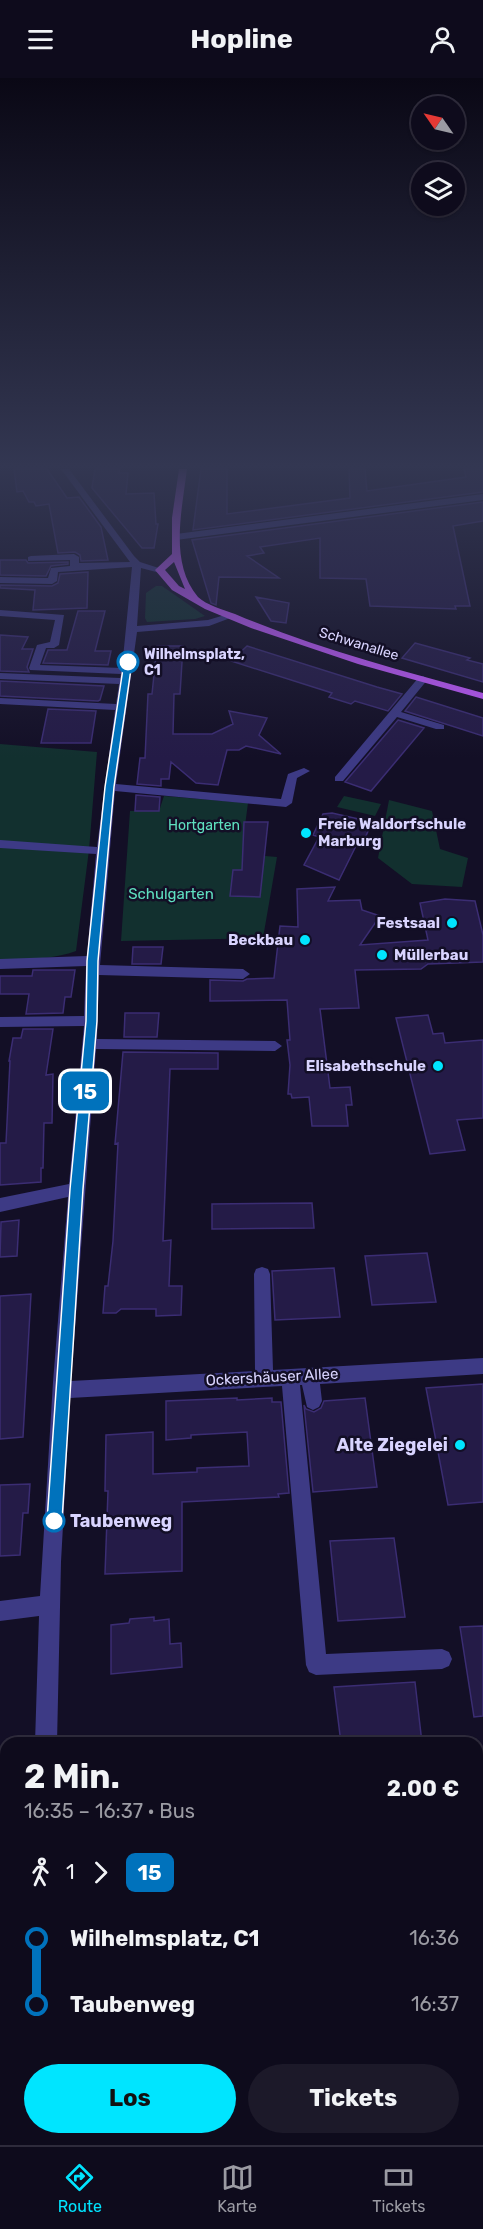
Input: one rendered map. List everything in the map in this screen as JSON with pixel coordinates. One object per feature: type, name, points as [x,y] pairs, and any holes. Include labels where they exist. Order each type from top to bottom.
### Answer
[{"type":"main road","points":[[156,577],[166,565]]},
{"type":"main road","points":[[178,565],[186,586],[198,601]]},
{"type":"main road","name":"Schwanallee","points":[[156,577],[228,617],[286,638],[483,696]]},
{"type":"street","points":[[75,565],[92,565]]},
{"type":"street","points":[[0,580],[52,581],[54,570],[117,565]]},
{"type":"street","points":[[46,1737],[50,1605],[62,1390],[92,1021],[92,966],[110,787],[120,707],[134,629],[137,565]]},
{"type":"street","points":[[136,592],[156,577],[139,565]]},
{"type":"street","points":[[0,613],[61,616],[54,645],[42,645],[34,668],[125,676]]},
{"type":"street","points":[[134,629],[209,623],[228,617]]},
{"type":"street","points":[[0,676],[125,676]]},
{"type":"street","points":[[339,779],[423,679]]},
{"type":"street","points":[[0,701],[120,707]]},
{"type":"street","points":[[395,713],[440,727]]},
{"type":"street","points":[[110,787],[286,802],[292,776],[304,771]]},
{"type":"street","points":[[0,844],[104,850]]},
{"type":"street","points":[[0,964],[243,974]]},
{"type":"street","points":[[0,1022],[92,1021]]},
{"type":"street","points":[[90,1044],[275,1046]]},
{"type":"street","points":[[0,1205],[77,1189]]},
{"type":"street","points":[[262,1274],[264,1377]]},
{"type":"street","name":"Ockershäuser Allee","points":[[62,1390],[483,1366]]},
{"type":"street","points":[[300,1376],[313,1401]]},
{"type":"street","points":[[300,1376],[316,1665],[442,1659]]},
{"type":"street","points":[[0,1611],[50,1605]]},
{"type":"green space","points":[[156,586],[162,586],[205,616],[195,619],[147,622],[145,618],[146,593]]},
{"type":"green space","points":[[0,744],[97,752],[89,850],[76,951],[29,959],[0,959]]},
{"type":"green space","name":"Schulgarten","points":[[164,796],[248,803],[243,841],[253,855],[277,857],[263,938],[121,941],[130,811],[159,811]]},
{"type":"green space","points":[[344,796],[381,804],[375,816],[337,807]]},
{"type":"green space","points":[[389,800],[432,811],[440,849],[468,858],[462,887],[412,884],[378,858]]},
{"type":"building","points":[[0,565],[56,565],[51,566],[46,576],[0,575]]},
{"type":"building","points":[[200,565],[261,565],[279,578],[219,577],[216,605],[211,603]]},
{"type":"building","points":[[320,565],[461,565],[470,606],[455,606],[456,609],[370,606],[366,579],[320,578]]},
{"type":"building","points":[[88,572],[87,608],[33,610],[35,590],[0,588],[0,585],[52,586],[58,583],[60,574]]},
{"type":"building","points":[[256,597],[289,603],[286,623],[271,621]]},
{"type":"building","points":[[78,611],[105,611],[95,651],[111,651],[108,665],[43,663],[48,650],[67,650]]},
{"type":"building","points":[[0,635],[28,637],[22,649],[33,649],[27,667],[29,672],[0,671]]},
{"type":"building","points":[[415,643],[470,658],[467,660],[483,664],[483,682],[402,658]]},
{"type":"building","points":[[157,646],[183,646],[180,694],[174,694],[173,734],[212,734],[233,724],[229,711],[267,718],[259,735],[281,754],[246,746],[239,750],[227,750],[218,785],[196,783],[171,762],[169,779],[161,779],[161,786],[137,784],[140,758],[145,758],[148,694],[152,694]]},
{"type":"building","points":[[247,646],[402,694],[388,711],[355,701],[351,704],[329,697],[332,693],[231,661]]},
{"type":"building","points":[[0,681],[104,686],[98,701],[0,696]]},
{"type":"building","points":[[416,697],[483,718],[483,736],[405,711]]},
{"type":"building","points":[[48,709],[96,711],[91,743],[41,743]]},
{"type":"building","points":[[398,720],[424,728],[371,791],[345,782]]},
{"type":"building","points":[[136,795],[160,797],[159,811],[135,811]]},
{"type":"building","points":[[332,813],[372,822],[362,845],[357,844],[339,880],[304,865],[319,837],[313,835],[323,814]]},
{"type":"building","points":[[244,822],[268,822],[260,897],[230,896],[233,870],[242,870]]},
{"type":"building","points":[[335,887],[328,901],[360,900],[362,910],[380,916],[360,945],[428,940],[420,903],[445,899],[475,901],[483,935],[483,962],[428,964],[421,969],[355,970],[359,1008],[320,1009],[330,1088],[350,1087],[352,1105],[346,1105],[348,1126],[312,1126],[309,1097],[292,1098],[291,1094],[288,1094],[290,1065],[287,1040],[290,1040],[287,1000],[210,1001],[210,980],[243,981],[274,978],[280,926],[298,927],[297,889]]},
{"type":"building","points":[[133,947],[163,947],[161,964],[132,964]]},
{"type":"building","points":[[33,970],[75,970],[71,997],[65,997],[63,1013],[26,1014],[29,994],[0,994],[0,976],[32,976]]},
{"type":"building","points":[[125,1013],[159,1013],[157,1037],[124,1037]]},
{"type":"building","points":[[428,1015],[433,1034],[443,1033],[445,1043],[483,1040],[483,1118],[457,1120],[465,1150],[430,1154],[396,1018]]},
{"type":"building","points":[[23,1029],[53,1029],[46,1075],[53,1074],[52,1123],[44,1123],[41,1182],[0,1185],[0,1143],[6,1143],[9,1061],[13,1038],[21,1038]]},
{"type":"building","points":[[123,1052],[218,1053],[218,1069],[170,1069],[163,1241],[171,1240],[169,1286],[182,1286],[181,1315],[156,1316],[156,1309],[121,1309],[116,1313],[103,1313],[113,1241],[118,1143],[115,1144]]},
{"type":"building","points":[[312,1203],[314,1228],[212,1229],[212,1204]]},
{"type":"building","points":[[19,1220],[17,1256],[0,1257],[1,1222]]},
{"type":"building","points":[[427,1253],[436,1302],[372,1305],[365,1256]]},
{"type":"building","points":[[334,1268],[340,1317],[275,1320],[272,1271]]},
{"type":"building","points":[[31,1294],[23,1437],[0,1439],[0,1296]]},
{"type":"building","name":"Alte Ziegelei","points":[[483,1384],[483,1502],[448,1505],[426,1388]]},
{"type":"building","points":[[237,1398],[237,1400],[272,1398],[272,1402],[281,1402],[289,1493],[278,1494],[279,1497],[182,1502],[182,1571],[105,1574],[108,1491],[105,1491],[106,1435],[153,1432],[153,1474],[197,1472],[197,1468],[249,1466],[247,1432],[191,1435],[191,1438],[166,1440],[166,1401]]},
{"type":"building","points":[[365,1398],[377,1487],[313,1492],[304,1405],[306,1409],[314,1412],[321,1408],[324,1401]]},
{"type":"building","points":[[30,1484],[28,1513],[23,1513],[20,1555],[0,1556],[0,1485]]},
{"type":"building","points":[[394,1538],[405,1617],[338,1621],[330,1541]]},
{"type":"building","points":[[154,1617],[154,1621],[169,1619],[170,1644],[181,1643],[182,1667],[111,1674],[111,1625],[129,1623],[130,1619]]},
{"type":"building","points":[[483,1626],[483,1716],[474,1717],[460,1627]]},
{"type":"building","points":[[415,1682],[421,1737],[340,1737],[334,1687]]},
{"type":"bus line","name":"15","points":[[54,1521],[77,1189],[92,1021],[92,961],[110,787],[128,662]]},
{"type":"place","name":"Wilhelmsplatz, C1","points":[[128,662]]},
{"type":"place","name":"Freie Waldorfschule Marburg","points":[[306,833]]},
{"type":"place","name":"Festsaal","points":[[452,923]]},
{"type":"place","name":"Beckbau","points":[[305,940]]},
{"type":"place","name":"Müllerbau","points":[[382,955]]},
{"type":"place","name":"Elisabethschule","points":[[438,1066]]},
{"type":"place","name":"Alte Ziegelei","points":[[460,1445]]},
{"type":"place","name":"Taubenweg","points":[[54,1521]]},
{"type":"park label","name":"Hortgarten","points":[[204,825]]}]
